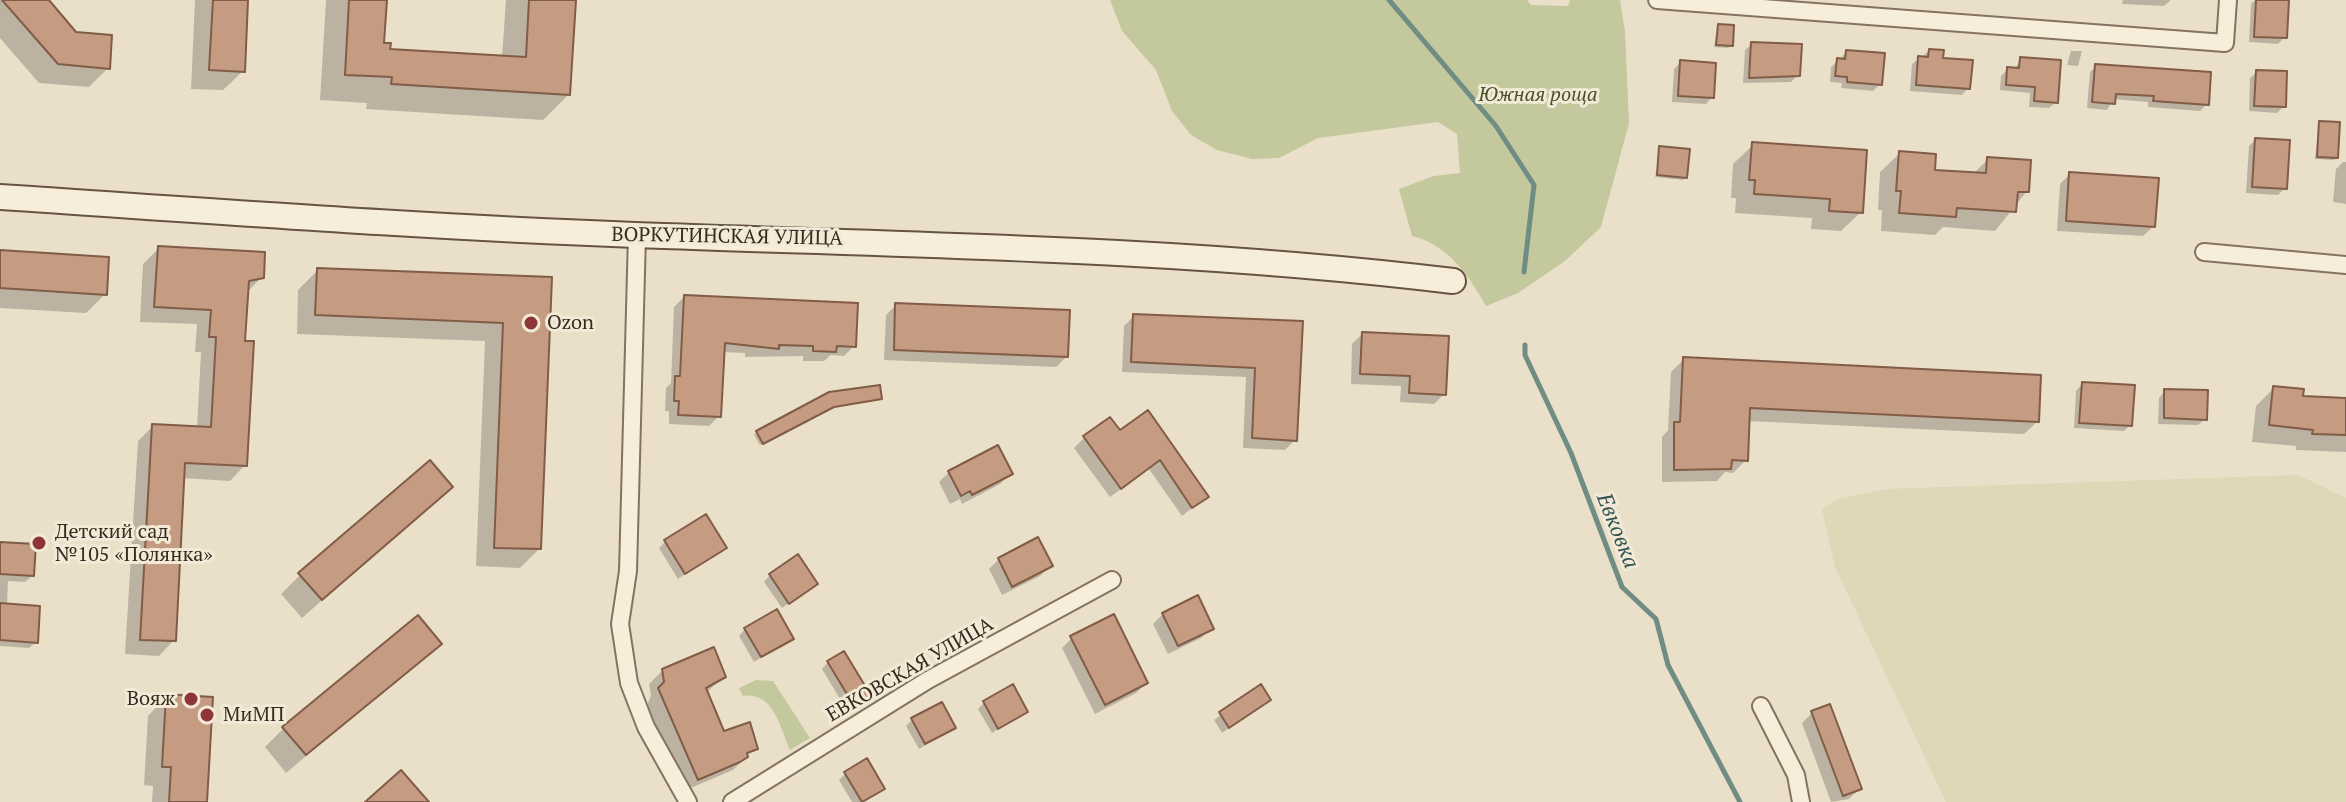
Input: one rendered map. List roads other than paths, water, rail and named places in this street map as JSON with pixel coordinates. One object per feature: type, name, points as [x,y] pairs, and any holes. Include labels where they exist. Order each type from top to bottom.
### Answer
[{"type":"street","points":[[1657,0],[2225,43],[2228,0]]},
{"type":"street","name":"ВОРКУТИНСКАЯ УЛИЦА","points":[[0,197],[291,219],[637,235],[877,240],[1381,272],[1453,281]]},
{"type":"street","points":[[637,235],[628,571],[620,624],[635,703],[688,802]]},
{"type":"street","points":[[2204,252],[2346,265]]},
{"type":"street","name":"ЕВКОВСКАЯ УЛИЦА","points":[[732,802],[928,680],[1112,580]]},
{"type":"street","points":[[1761,706],[1796,775],[1801,802]]},
{"type":"waterway","name":"Евковка","points":[[1389,0],[1496,126],[1534,185],[1524,272]]},
{"type":"waterway","name":"Евковка","points":[[1525,345],[1525,355],[1571,453],[1622,587],[1656,619],[1668,665],[1740,802]]},
{"type":"place","name":"Ozon","points":[[531,323]]},
{"type":"place","name":"Детский сад №105 «Полянка»","points":[[39,543]]},
{"type":"place","name":"Вояж","points":[[191,699]]},
{"type":"place","name":"МиМП","points":[[207,715]]},
{"type":"park label","name":"Южная роща","points":[[1538,95]]}]
